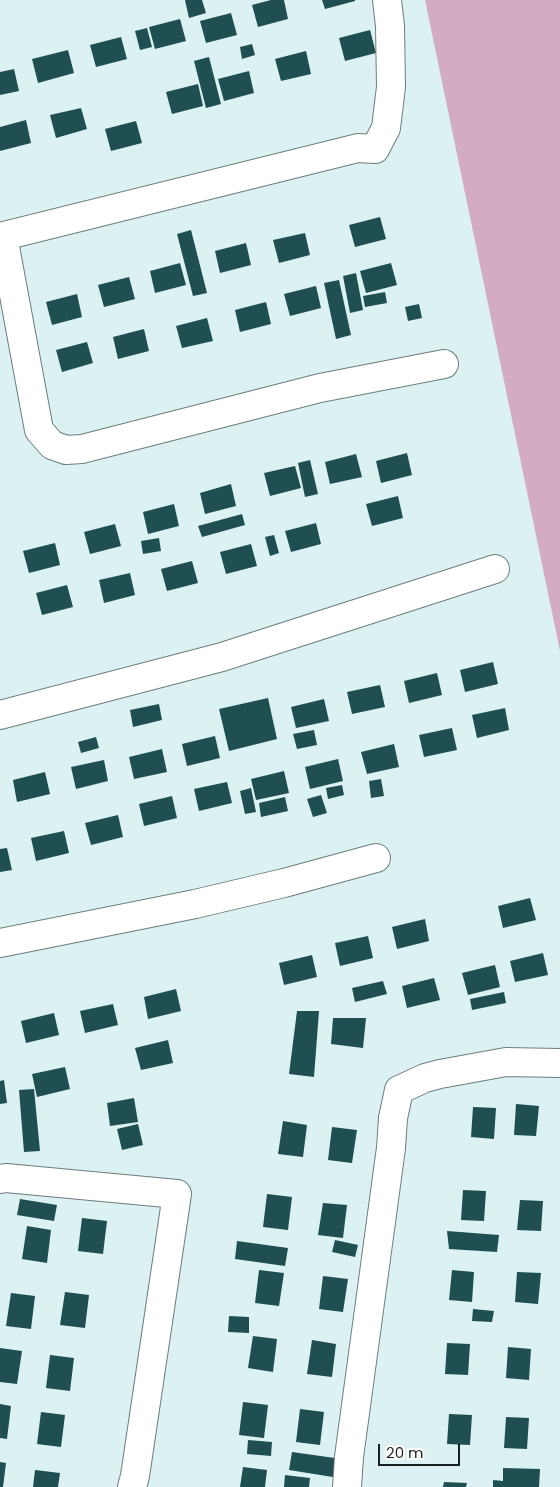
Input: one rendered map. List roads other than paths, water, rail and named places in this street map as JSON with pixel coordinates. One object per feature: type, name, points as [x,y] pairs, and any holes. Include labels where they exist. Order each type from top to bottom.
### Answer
[{"type":"street","points":[[387,0],[390,26],[391,87],[386,128],[375,149],[358,148],[1,236],[40,430],[52,445],[66,450],[82,449],[320,388],[444,364]]},
{"type":"street","points":[[0,716],[222,657],[495,569]]},
{"type":"street","points":[[0,943],[196,904],[376,858]]},
{"type":"street","points":[[347,1487],[349,1457],[391,1148],[393,1118],[399,1090],[425,1078],[440,1074],[506,1062],[560,1063]]},
{"type":"street","points":[[0,1179],[6,1178],[176,1194],[132,1487]]}]
